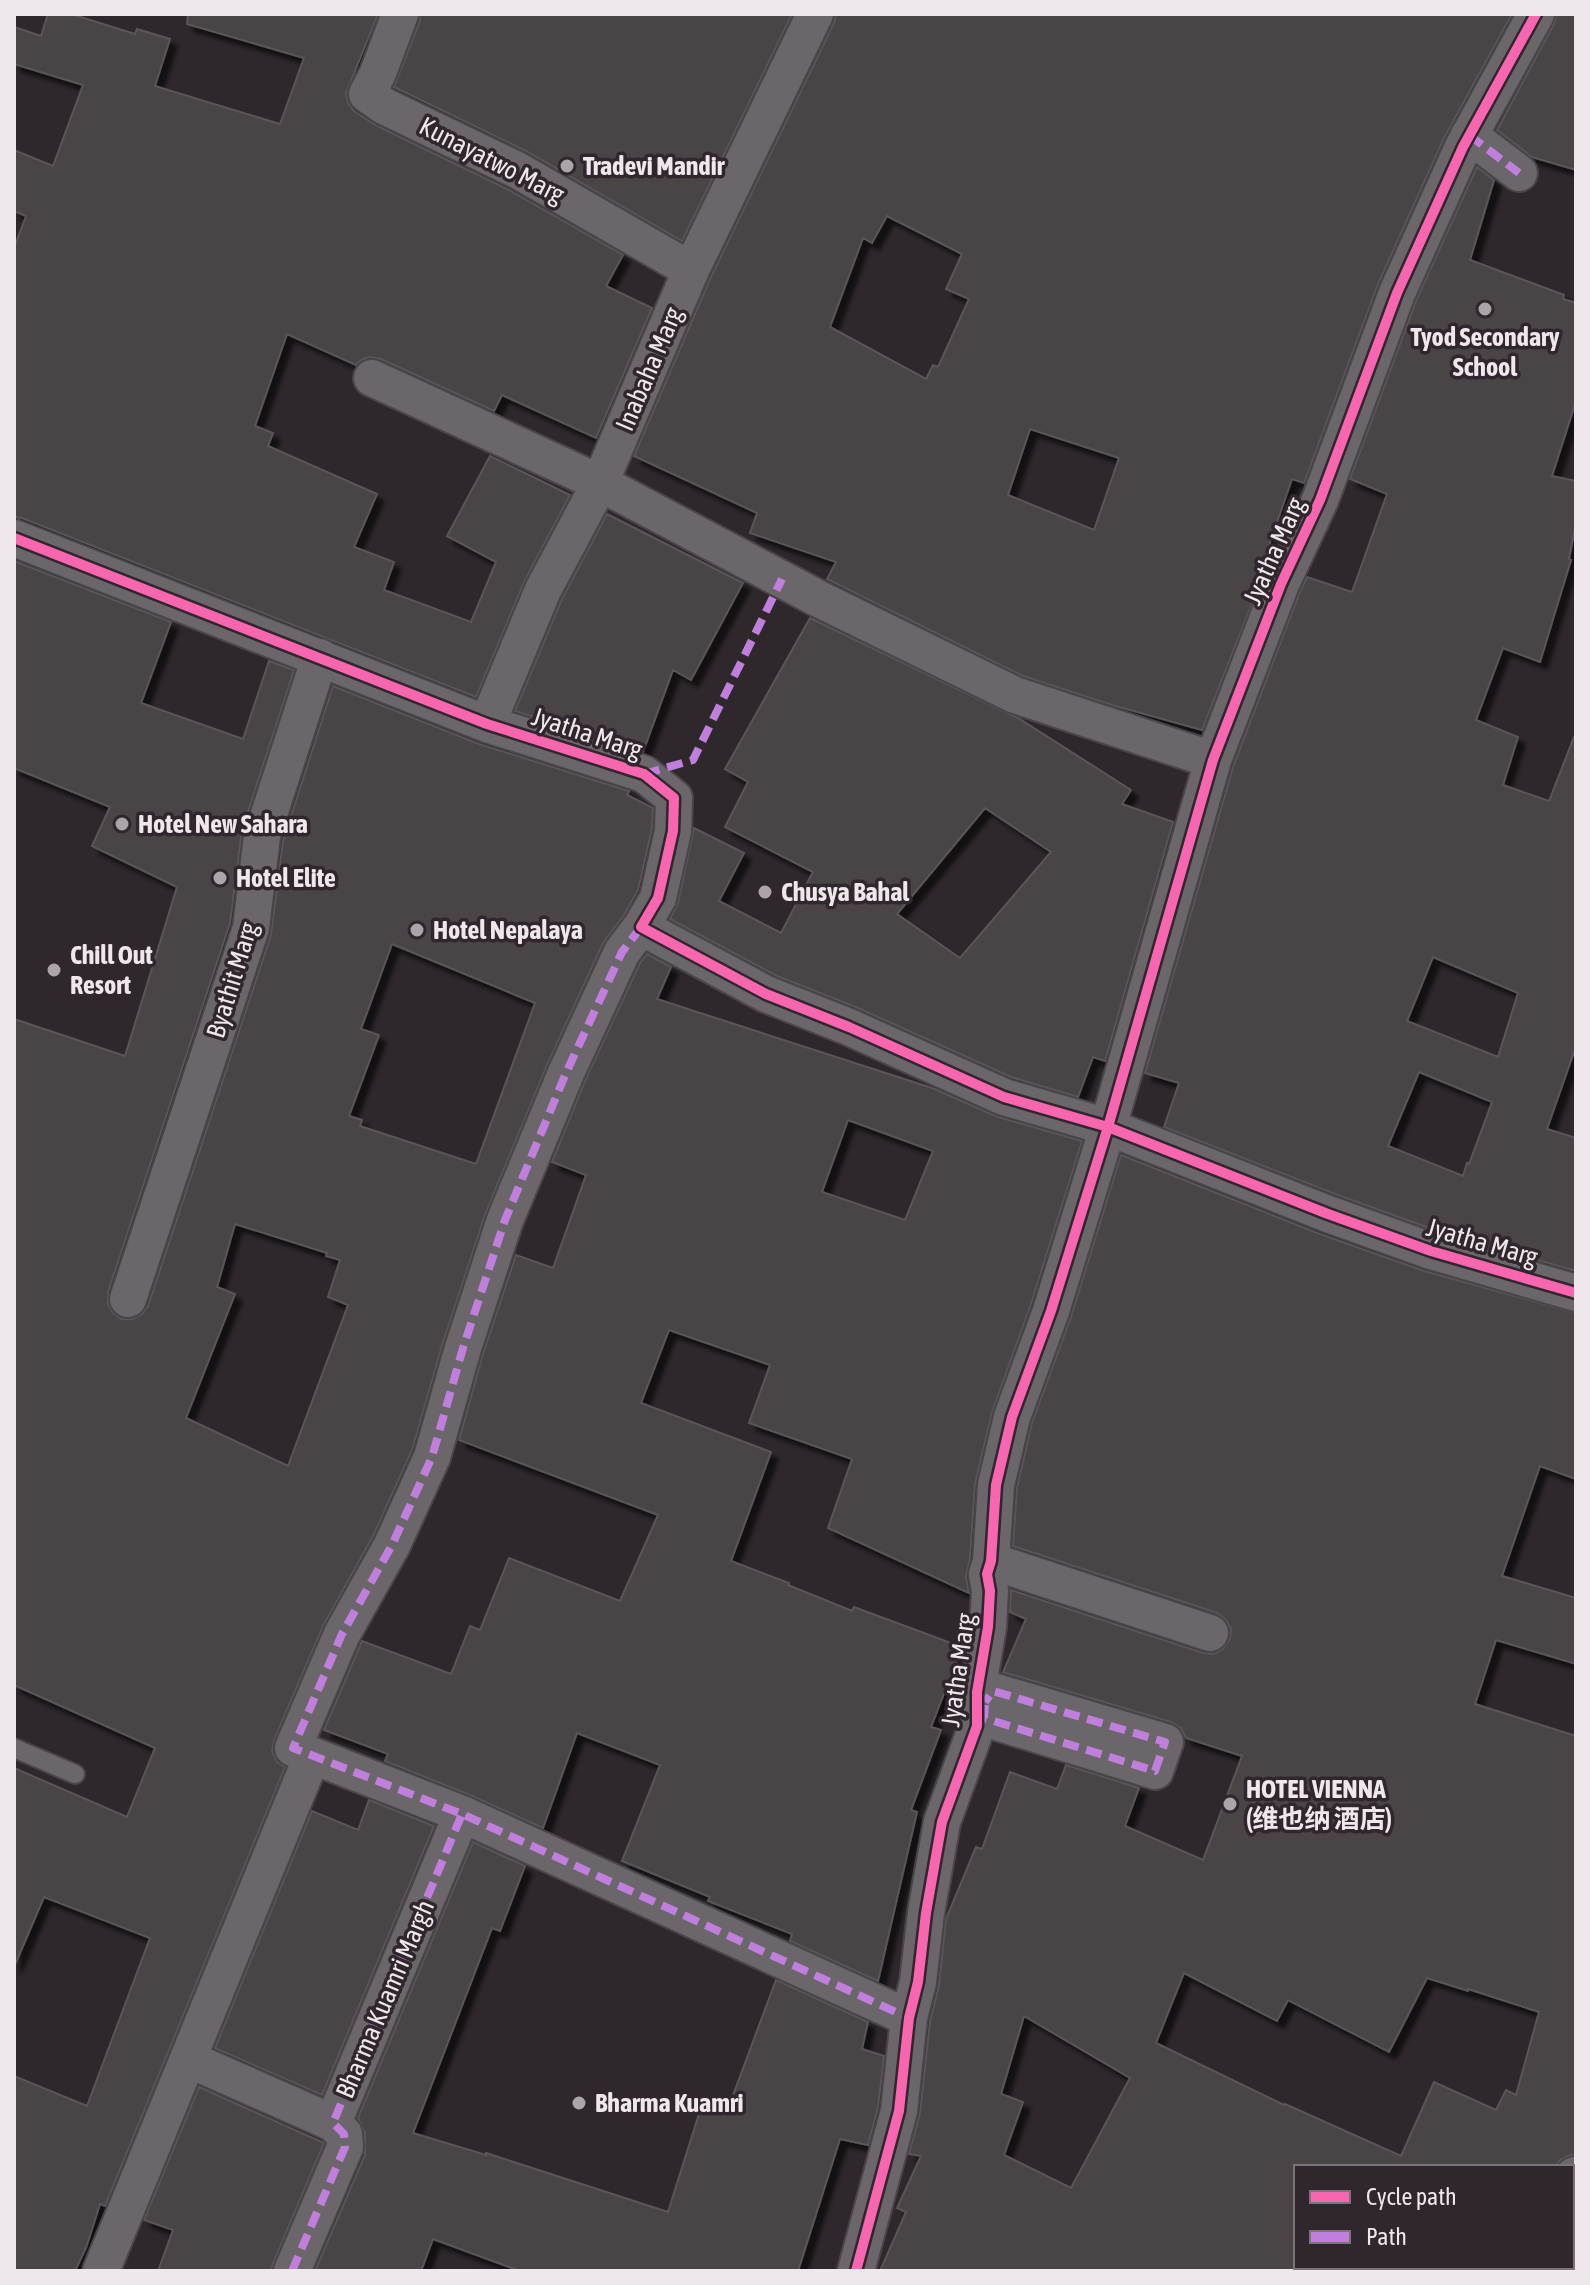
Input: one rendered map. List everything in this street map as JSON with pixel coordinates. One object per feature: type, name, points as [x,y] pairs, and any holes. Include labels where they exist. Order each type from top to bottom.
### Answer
[{"type":"street","name":"Kunayatwo Marg","points":[[400,14],[367,94],[384,106],[517,170],[691,270]]},
{"type":"street","name":"Inabaha Marg","points":[[487,724],[543,590],[600,483],[691,270],[815,14]]},
{"type":"street","name":"Jyatha Marg","points":[[856,2271],[899,2111],[909,2018],[918,1982],[942,1822],[977,1726],[988,1627],[990,1591],[987,1574],[991,1561],[996,1485],[1012,1417],[1051,1311],[1108,1127],[1213,760],[1281,584],[1320,500],[1397,293],[1469,135],[1536,14]]},
{"type":"street","points":[[1469,135],[1519,173]]},
{"type":"street","points":[[372,378],[600,483],[819,599],[1015,695],[1213,760]]},
{"type":"street","name":"Jyatha Marg","points":[[14,538],[487,724],[644,774],[674,798],[673,831],[658,898],[641,927],[766,994],[849,1027],[1004,1097],[1108,1127],[1417,1246],[1576,1293]]},
{"type":"street","name":"Byathit Marg","points":[[128,1299],[251,928],[262,836],[320,657]]},
{"type":"street","points":[[641,927],[622,952],[566,1073],[511,1205],[463,1348],[432,1457],[392,1545],[342,1634],[293,1748],[462,1814],[909,2018]]},
{"type":"street","points":[[991,1561],[1210,1633]]},
{"type":"street","points":[[101,2271],[312,1756]]},
{"type":"street","name":"Bharma Kuamri Margh","points":[[292,2271],[345,2147],[344,2134],[333,2123],[462,1814]]},
{"type":"street","points":[[857,1971],[898,1985],[918,1982]]},
{"type":"street","points":[[188,2059],[333,2123]]},
{"type":"lane","points":[[14,1748],[75,1774]]},
{"type":"building","points":[[48,14],[71,14],[135,34],[137,29],[170,39],[155,86],[280,124],[304,58],[187,24],[188,14],[378,14],[346,93],[354,111],[375,125],[507,189],[623,255],[606,286],[652,308],[596,438],[502,395],[494,411],[381,359],[369,357],[356,365],[287,334],[255,426],[273,433],[268,446],[377,494],[354,547],[394,562],[384,590],[471,622],[496,562],[447,536],[490,456],[570,495],[524,582],[476,697],[14,517],[14,248],[26,216],[14,211],[14,150],[53,166],[83,85],[14,64],[14,27],[41,36]]},
{"type":"building","points":[[420,14],[792,14],[682,241],[526,151],[394,87]]},
{"type":"building","points":[[836,14],[1512,14],[1444,138],[1378,284],[1304,483],[1292,479],[1266,554],[1271,555],[1202,730],[1023,676],[827,579],[836,562],[750,533],[757,513],[634,456],[710,279]],"holes":[[[887,216],[962,254],[946,289],[969,299],[938,367],[933,365],[926,379],[830,327],[863,238],[872,243]],[[1030,429],[1119,458],[1094,530],[1008,495]]]},
{"type":"building","points":[[1557,14],[1576,14],[1576,170],[1532,157],[1497,130]]},
{"type":"building","points":[[1477,167],[1494,180],[1470,260],[1564,295],[1563,299],[1576,303],[1576,401],[1552,476],[1576,481],[1576,523],[1571,560],[1540,662],[1503,648],[1476,720],[1518,737],[1503,785],[1549,801],[1576,737],[1576,1046],[1547,1129],[1576,1138],[1576,1271],[1437,1231],[1164,1127],[1179,1083],[1145,1073],[1233,767],[1300,592],[1307,577],[1352,592],[1387,494],[1350,479],[1416,301]],"holes":[[[1433,957],[1518,993],[1498,1057],[1407,1021]],[[1419,1072],[1492,1102],[1463,1176],[1388,1146]]]},
{"type":"building","points":[[607,514],[743,583],[691,680],[673,670],[643,752],[515,711],[562,599]]},
{"type":"building","points":[[14,561],[171,622],[141,703],[243,739],[269,661],[294,670],[242,830],[230,923],[108,1292],[108,1304],[121,1319],[133,1319],[148,1306],[271,935],[283,841],[333,686],[479,744],[629,791],[627,795],[653,808],[652,828],[638,890],[603,943],[547,1065],[486,1212],[443,1342],[412,1450],[373,1536],[323,1626],[274,1740],[272,1751],[277,1762],[285,1767],[105,2206],[100,2204],[75,2271],[14,2271],[14,2076],[87,2106],[150,1938],[44,1897],[14,1967],[14,1768],[127,1817],[155,1748],[14,1685],[14,1019],[125,1056],[177,887],[92,846],[110,807],[14,768]],"holes":[[[392,944],[535,1003],[476,1164],[360,1126],[362,1120],[349,1116],[379,1035],[361,1029]],[[235,1224],[327,1253],[326,1256],[340,1260],[328,1297],[348,1305],[288,1466],[186,1418],[235,1294],[217,1287]]]},
{"type":"building","points":[[810,618],[1018,718],[1131,790],[1122,804],[1173,822],[1105,1061],[1093,1057],[1078,1097],[1011,1077],[858,1008],[777,976],[670,919],[678,903],[694,828],[744,853],[719,901],[781,933],[813,872],[725,827],[748,782],[725,769]],"holes":[[[985,808],[1051,852],[960,958],[897,914]]]},
{"type":"building","points":[[647,954],[671,967],[657,999],[932,1088],[998,1117],[1082,1141],[1031,1304],[992,1412],[975,1484],[966,1577],[969,1593],[828,1528],[852,1459],[749,1423],[770,1365],[669,1330],[641,1403],[771,1452],[731,1561],[852,1611],[854,1607],[962,1647],[931,1727],[941,1730],[911,1810],[917,1812],[878,1981],[790,1941],[792,1934],[708,1901],[710,1897],[622,1861],[660,1765],[577,1733],[543,1828],[385,1761],[388,1754],[324,1730],[362,1641],[451,1674],[470,1626],[480,1630],[509,1558],[620,1601],[658,1515],[459,1440],[516,1255],[553,1268],[586,1175],[552,1162],[585,1081]],"holes":[[[848,1120],[933,1151],[905,1220],[822,1192]]]},
{"type":"building","points":[[1121,1155],[1320,1234],[1424,1271],[1576,1313],[1576,1479],[1540,1466],[1502,1576],[1576,1598],[1576,1664],[1496,1640],[1475,1704],[1576,1736],[1576,2155],[1560,2160],[1556,2165],[1294,2165],[1296,2271],[880,2271],[906,2212],[897,2208],[921,2156],[909,2154],[920,2113],[946,1919],[976,1847],[982,1849],[1010,1772],[1057,1789],[1066,1765],[1139,1788],[1125,1826],[1203,1860],[1242,1756],[1186,1738],[1181,1728],[1171,1722],[1003,1672],[1026,1619],[1010,1612],[1011,1590],[1203,1653],[1214,1654],[1223,1649],[1230,1639],[1231,1629],[1217,1613],[1013,1546],[1017,1488],[1032,1423],[1071,1317]],"holes":[[[1184,1973],[1277,2021],[1288,2000],[1389,2052],[1427,1978],[1539,2012],[1516,2095],[1506,2090],[1496,2110],[1434,2082],[1401,2156],[1284,2105],[1156,2043]],[[1024,2016],[1130,2078],[1071,2188],[1004,2155],[1023,2102],[1001,2094]]]},
{"type":"building","points":[[369,1800],[434,1826],[322,2095],[215,2048],[312,1811],[358,1830]]},
{"type":"building","points":[[473,1842],[525,1866],[500,1931],[492,1928],[413,2133],[486,2153],[668,2212],[704,2098],[729,2106],[776,1980],[868,2022],[862,2049],[884,2056],[878,2107],[868,2145],[840,2139],[798,2271],[520,2271],[433,2239],[421,2271],[315,2271],[365,2155],[365,2132],[358,2118]]},
{"type":"building","points":[[199,2087],[324,2143],[271,2271],[158,2271],[173,2230],[144,2220]]},
{"type":"marked path","points":[[1469,135],[1519,173]]},
{"type":"marked path","points":[[644,774],[693,760],[782,579]]},
{"type":"marked path","points":[[641,927],[622,952],[566,1073],[505,1220],[463,1348],[432,1457],[392,1545],[342,1634],[293,1748],[462,1814],[909,2018]]},
{"type":"marked path","points":[[985,1702],[993,1691],[1165,1742],[1155,1771],[984,1718],[985,1705]]},
{"type":"marked path","points":[[292,2271],[345,2147],[344,2134],[333,2123],[462,1814]]},
{"type":"cycle path","points":[[856,2271],[899,2111],[909,2018],[918,1982],[942,1822],[977,1726],[977,1692],[988,1627],[990,1591],[987,1574],[991,1561],[996,1485],[1012,1417],[1051,1311],[1108,1127],[1213,760],[1281,584],[1320,500],[1397,293],[1463,147],[1536,14]]},
{"type":"cycle path","points":[[14,538],[487,724],[644,774],[674,798],[673,831],[658,898],[641,927],[766,994],[849,1027],[1004,1097],[1108,1127],[1431,1251],[1576,1293]]},
{"type":"place","name":"Tradevi Mandir","points":[[567,166]]},
{"type":"place","name":"Tyod Secondary School","points":[[1485,309]]},
{"type":"place","name":"Hotel New Sahara","points":[[122,824]]},
{"type":"place","name":"Hotel Elite","points":[[220,878]]},
{"type":"place","name":"Chusya Bahal","points":[[765,892]]},
{"type":"place","name":"Hotel Nepalaya","points":[[417,930]]},
{"type":"place","name":"Chill Out Resort","points":[[54,970]]},
{"type":"place","name":"HOTEL VIENNA (维也纳 酒店)","points":[[1230,1804]]},
{"type":"place","name":"Bharma Kuamri","points":[[579,2103]]}]
